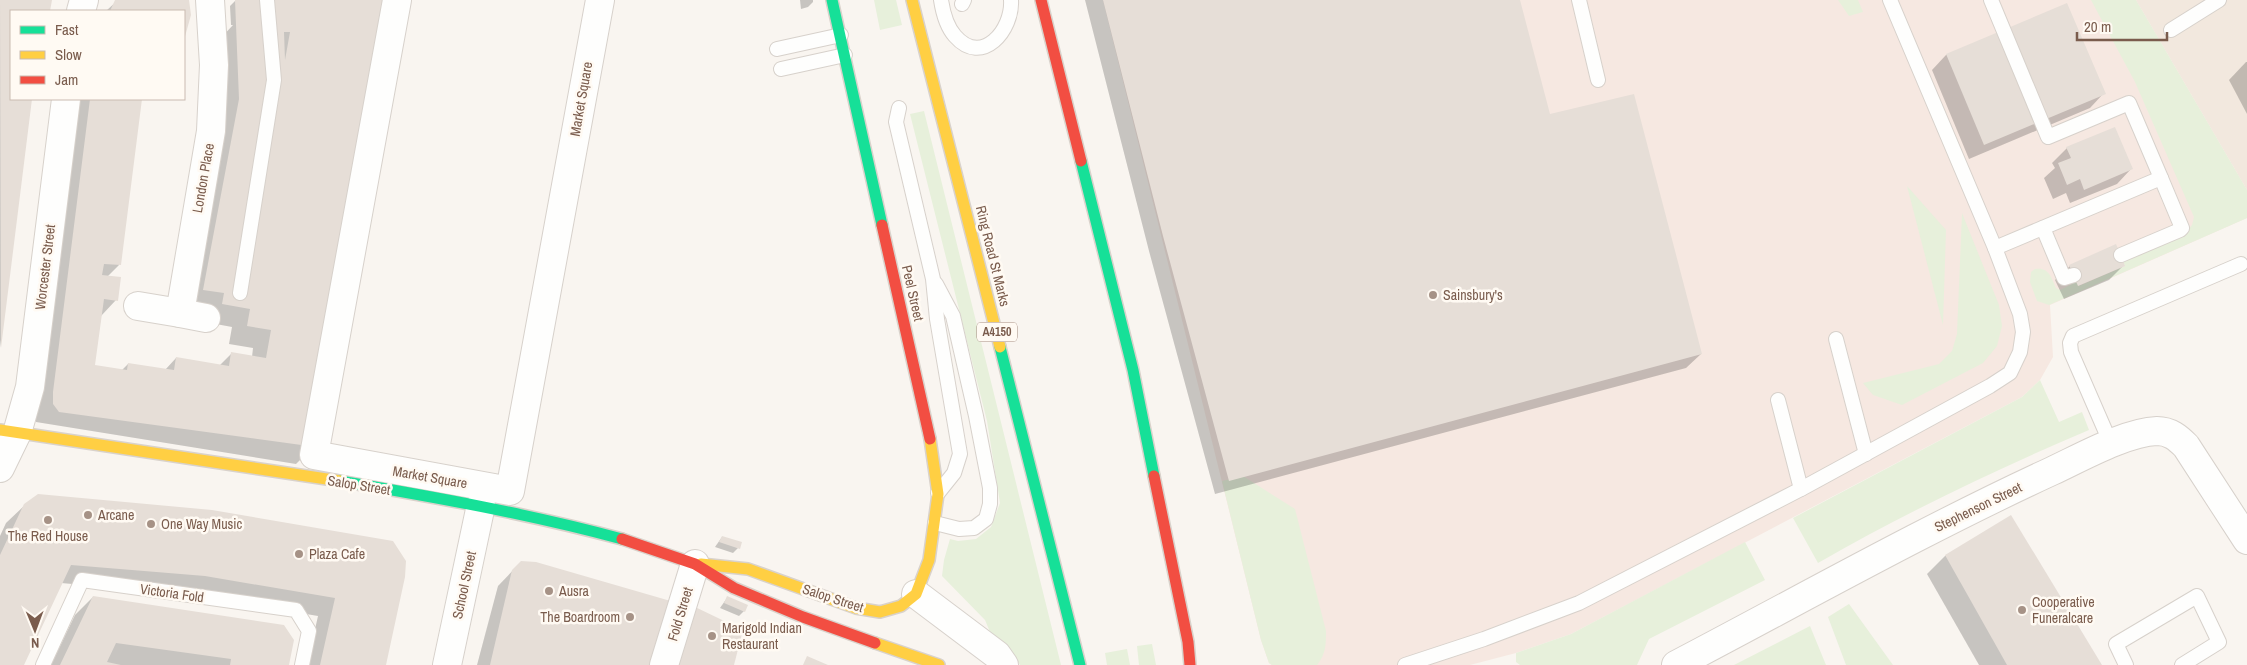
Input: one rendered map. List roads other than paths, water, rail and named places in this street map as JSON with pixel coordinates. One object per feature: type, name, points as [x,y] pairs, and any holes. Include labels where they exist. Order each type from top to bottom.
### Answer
[{"type":"main road","name":"Peel Street","points":[[832,0],[845,54],[851,92],[927,422],[938,494],[929,560],[916,594]]},
{"type":"main road","name":"Ring Road St Marks","points":[[912,0],[1080,665]]},
{"type":"main road","points":[[1041,0],[1133,370],[1188,642],[1190,665]]},
{"type":"main road","name":"Salop Street","points":[[9,432],[304,476],[481,505],[599,533],[695,564],[748,569],[856,608],[880,612],[901,606],[916,594]]},
{"type":"main road","name":"Salop Street","points":[[695,564],[734,588],[803,618],[939,665]]},
{"type":"main road","points":[[1188,642],[1197,665]]},
{"type":"street","name":"London Place","points":[[180,313],[211,131],[214,64],[210,0]]},
{"type":"street","name":"Market Square","points":[[397,0],[314,455],[510,491],[600,0]]},
{"type":"street","name":"Worcester Street","points":[[0,468],[9,432],[30,387],[66,100]]},
{"type":"street","points":[[138,306],[206,318]]},
{"type":"street","name":"Stephenson Street","points":[[1676,665],[1982,503],[2111,444],[2139,434],[2158,431],[2176,435],[2186,446],[2247,540]]},
{"type":"street","name":"School Street","points":[[447,665],[481,505]]},
{"type":"street","name":"Fold Street","points":[[664,665],[695,564]]},
{"type":"street","points":[[916,594],[997,655],[1004,665]]},
{"type":"lane","points":[[240,293],[274,80],[267,0]]},
{"type":"lane","points":[[941,0],[948,25],[956,37],[965,44],[976,47],[996,40],[1004,31],[1010,19],[1011,0]]},
{"type":"lane","points":[[1579,0],[1598,80]]},
{"type":"lane","points":[[1405,665],[1484,639],[1579,604],[1801,489],[1990,386],[2010,372],[2020,352],[2023,332],[2020,314],[1995,248],[1890,0]]},
{"type":"lane","points":[[1991,0],[2048,137],[2129,103],[2182,228],[2121,255]]},
{"type":"lane","points":[[2171,30],[2219,0]]},
{"type":"lane","points":[[777,49],[841,35]]},
{"type":"lane","points":[[781,69],[845,54]]},
{"type":"lane","points":[[898,108],[896,122],[900,147],[933,279],[937,319],[960,454],[954,473],[938,494]]},
{"type":"lane","points":[[1995,248],[2161,178]]},
{"type":"lane","points":[[2044,228],[2064,278],[2074,275]]},
{"type":"lane","points":[[2111,444],[2071,352],[2070,343],[2073,336],[2241,264]]},
{"type":"lane","points":[[933,279],[953,316],[990,488],[990,504],[986,519],[974,528],[959,529],[935,523]]},
{"type":"lane","points":[[1836,339],[1866,454]]},
{"type":"lane","points":[[1778,400],[1801,489]]},
{"type":"lane","name":"Victoria Fold","points":[[43,665],[82,580],[296,610],[309,631],[302,665]]},
{"type":"lane","points":[[2126,665],[2116,644],[2197,596],[2219,642],[2182,665]]},
{"type":"place","name":"Sainsbury's","points":[[1433,295]]},
{"type":"place","name":"Arcane","points":[[88,515]]},
{"type":"place","name":"The Red House","points":[[48,520]]},
{"type":"place","name":"One Way Music","points":[[151,524]]},
{"type":"place","name":"Plaza Cafe","points":[[299,554]]},
{"type":"place","name":"Ausra","points":[[549,591]]},
{"type":"place","name":"Cooperative Funeralcare","points":[[2022,610]]},
{"type":"place","name":"The Boardroom","points":[[630,617]]},
{"type":"place","name":"Marigold Indian Restaurant","points":[[712,636]]}]
